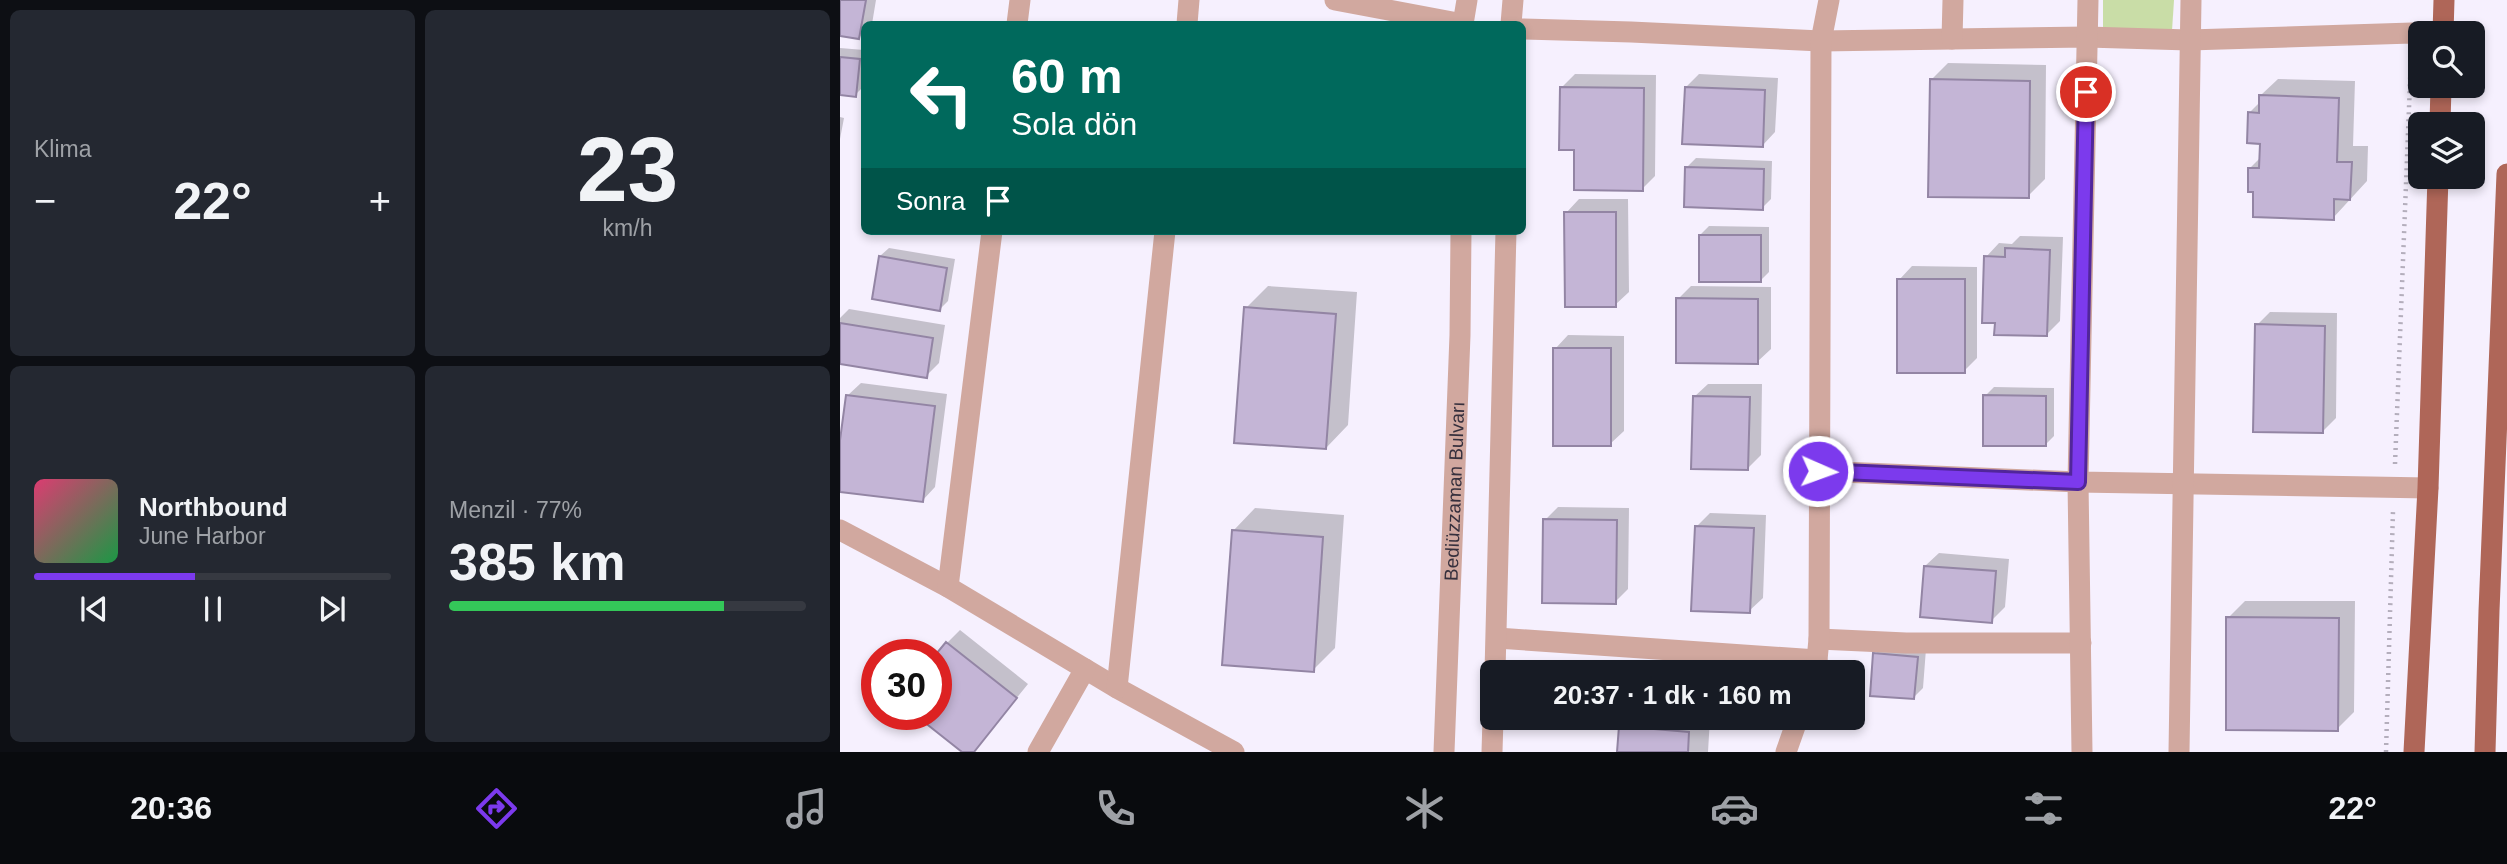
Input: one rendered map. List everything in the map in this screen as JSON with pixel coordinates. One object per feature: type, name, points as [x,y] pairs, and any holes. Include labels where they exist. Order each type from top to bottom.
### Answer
[{"type":"main road","points":[[2443,21],[2444,0]]},
{"type":"main road","points":[[2486,752],[2500,495],[2507,174]]},
{"type":"main road","points":[[2414,752],[2428,488],[2438,189]]},
{"type":"street","points":[[1017,21],[1020,0]]},
{"type":"street","points":[[1187,21],[1189,0]]},
{"type":"street","points":[[1335,0],[1447,21]]},
{"type":"street","points":[[1464,21],[1467,0]]},
{"type":"street","points":[[1511,21],[1513,0]]},
{"type":"street","points":[[1816,660],[1819,639],[1821,41],[1829,0]]},
{"type":"street","points":[[1952,39],[1953,0]]},
{"type":"street","points":[[2082,752],[2078,482],[2088,0]]},
{"type":"street","points":[[2179,752],[2191,0]]},
{"type":"street","points":[[1526,29],[1821,41],[2087,37],[2189,40],[2408,34]]},
{"type":"street","points":[[948,587],[992,235]]},
{"type":"street","points":[[1116,688],[1165,235]]},
{"type":"street","name":"Bediüzzaman Bulvarı","points":[[1444,752],[1460,335],[1461,235]]},
{"type":"street","points":[[1496,660],[1506,235]]},
{"type":"street","points":[[1818,471],[2078,482],[2428,488]]},
{"type":"street","points":[[840,530],[948,587],[1116,688],[1234,752]]},
{"type":"street","points":[[1497,638],[1747,660]]},
{"type":"street","points":[[1819,639],[1906,643],[2081,643]]},
{"type":"street","points":[[1038,752],[1085,669]]},
{"type":"street","points":[[1492,752],[1493,730]]},
{"type":"street","points":[[1786,752],[1794,730]]},
{"type":"path","points":[[2386,752],[2394,488],[2413,98]]},
{"type":"green space","points":[[2103,0],[2174,0],[2172,31],[2103,28]]},
{"type":"building","points":[[840,0],[866,0],[859,39],[840,36]]},
{"type":"building","points":[[840,57],[860,59],[856,97],[840,95]]},
{"type":"building","points":[[1930,79],[2030,81],[2029,198],[1928,197]]},
{"type":"building","points":[[1560,87],[1644,88],[1643,191],[1574,190],[1574,150],[1559,150]]},
{"type":"building","points":[[1685,87],[1765,90],[1763,147],[1682,144]]},
{"type":"building","points":[[2259,95],[2339,98],[2337,162],[2352,162],[2350,200],[2334,199],[2334,220],[2253,217],[2253,192],[2248,192],[2248,168],[2259,168],[2260,144],[2247,143],[2248,112],[2259,113]]},
{"type":"building","points":[[1685,167],[1764,169],[1763,210],[1684,207]]},
{"type":"building","points":[[1564,212],[1616,212],[1616,307],[1565,307]]},
{"type":"building","points":[[1699,235],[1761,235],[1761,282],[1699,282]]},
{"type":"building","points":[[2005,248],[2050,250],[2047,336],[1994,335],[1995,323],[1982,323],[1984,256],[2005,257]]},
{"type":"building","points":[[879,256],[947,268],[940,311],[872,299]]},
{"type":"building","points":[[1897,279],[1965,279],[1965,373],[1897,373]]},
{"type":"building","points":[[1676,298],[1758,299],[1758,364],[1676,363]]},
{"type":"building","points":[[1244,307],[1336,314],[1326,449],[1234,443]]},
{"type":"building","points":[[840,323],[933,338],[927,378],[840,364]]},
{"type":"building","points":[[2255,324],[2325,326],[2323,433],[2253,432]]},
{"type":"building","points":[[1553,348],[1611,348],[1611,446],[1553,446]]},
{"type":"building","points":[[846,395],[935,406],[923,502],[840,492],[840,440]]},
{"type":"building","points":[[1983,395],[2046,396],[2046,446],[1983,446]]},
{"type":"building","points":[[1693,396],[1750,397],[1748,470],[1691,469]]},
{"type":"building","points":[[1543,519],[1617,520],[1616,604],[1542,603]]},
{"type":"building","points":[[1695,526],[1754,528],[1750,613],[1691,611]]},
{"type":"building","points":[[1232,530],[1323,537],[1314,672],[1222,665]]},
{"type":"building","points":[[1924,566],[1996,571],[1992,623],[1920,617]]},
{"type":"building","points":[[2226,617],[2339,618],[2338,731],[2226,730]]},
{"type":"building","points":[[952,647],[1017,698],[974,752],[962,752],[934,730],[952,730]]},
{"type":"building","points":[[1873,653],[1918,657],[1914,699],[1870,696]]},
{"type":"building","points":[[1619,730],[1689,732],[1688,752],[1617,752]]},
{"type":"route","points":[[1818,471],[2078,482],[2086,92]]}]
